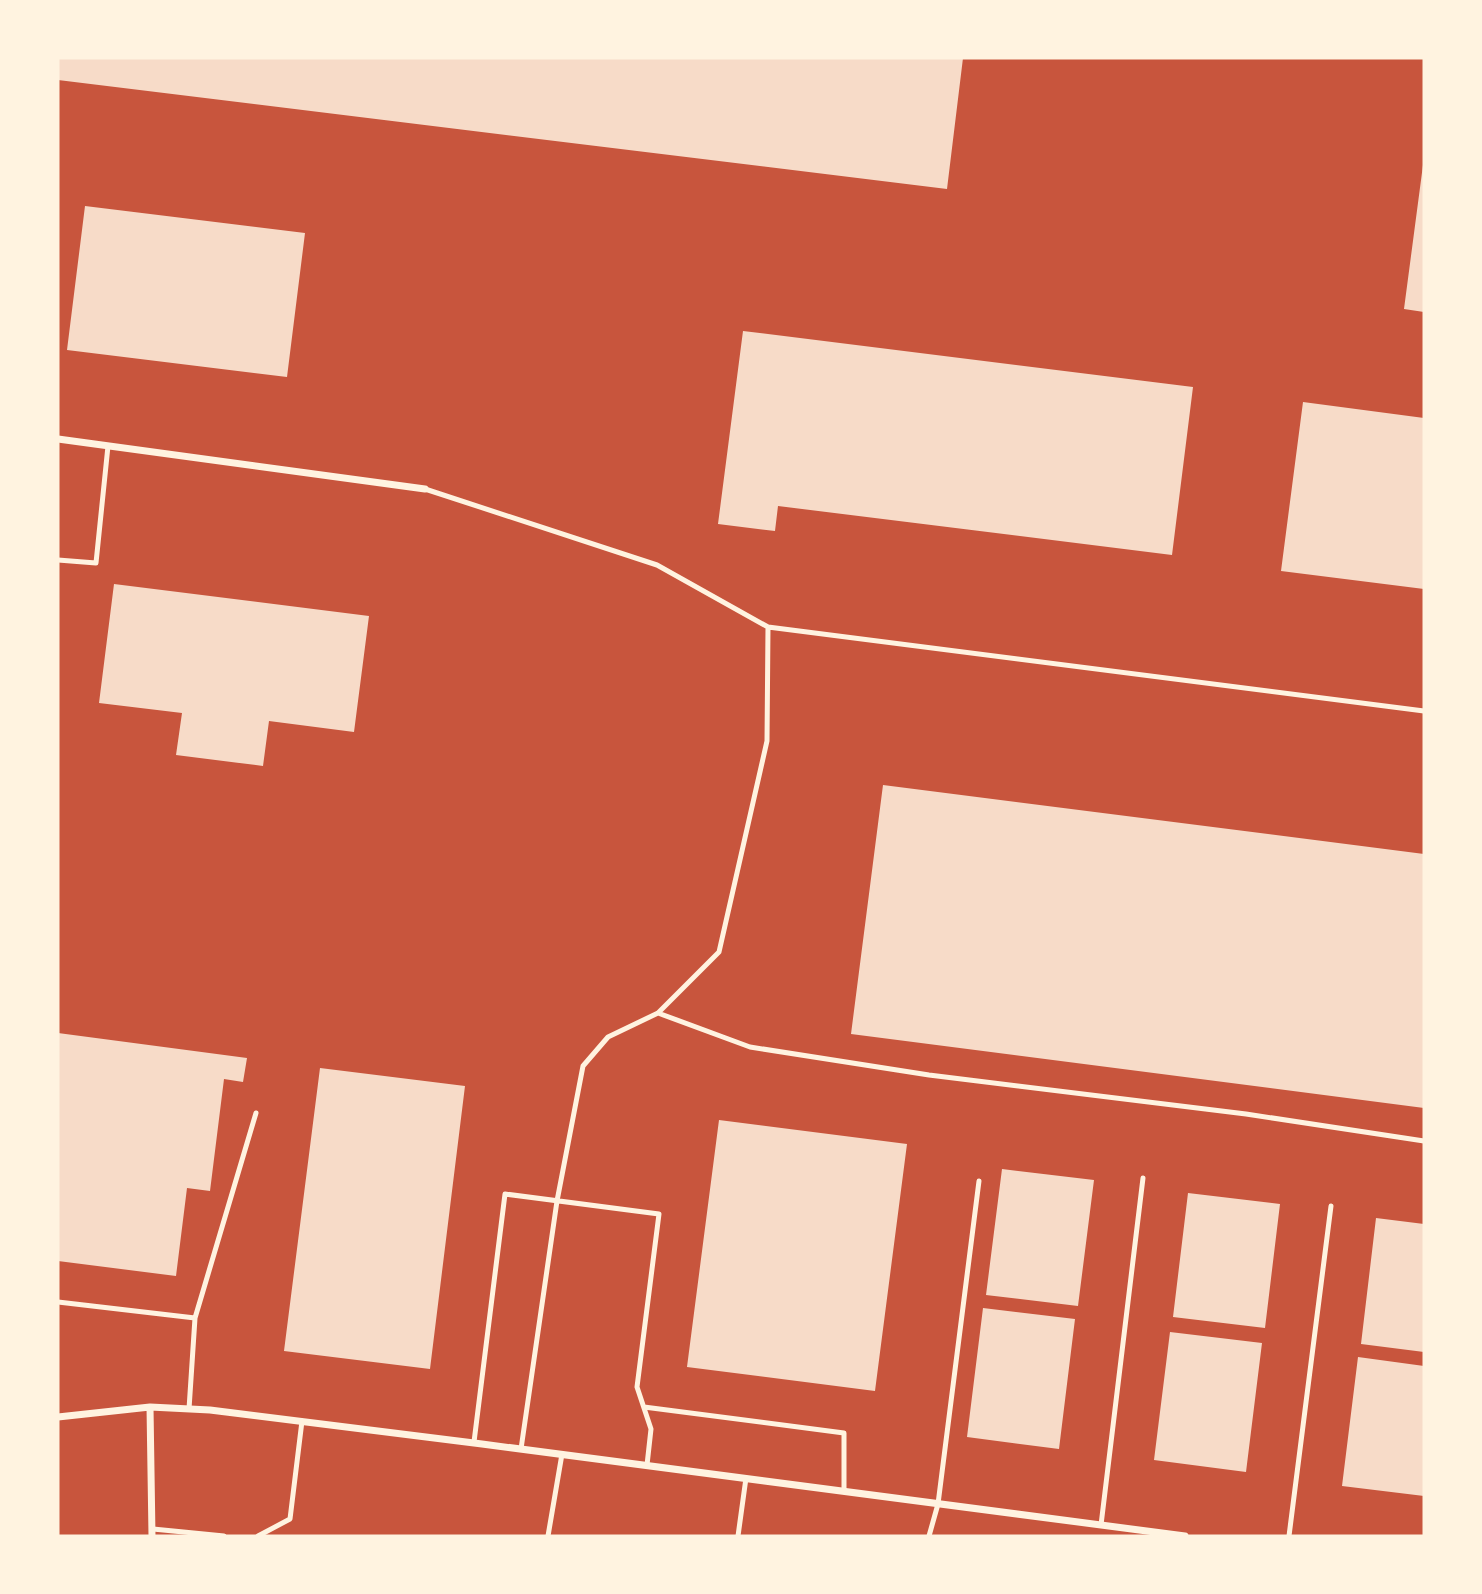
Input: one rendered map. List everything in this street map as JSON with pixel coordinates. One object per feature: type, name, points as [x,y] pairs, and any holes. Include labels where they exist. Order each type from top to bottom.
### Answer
[{"type":"street","points":[[58,439],[425,489]]},
{"type":"street","points":[[58,1417],[150,1408],[190,1409],[562,1454],[1185,1536]]},
{"type":"street","points":[[150,1408],[153,1533]]},
{"type":"lane","points":[[58,559],[96,563],[108,446]]},
{"type":"lane","points":[[425,489],[657,565],[768,627],[1424,711]]},
{"type":"lane","points":[[521,1449],[557,1201],[583,1066],[608,1037],[658,1013],[719,952],[767,741],[768,627]]},
{"type":"lane","points":[[658,1013],[750,1046],[929,1075],[1246,1114],[1424,1141]]},
{"type":"lane","points":[[190,1409],[195,1318],[256,1113]]},
{"type":"lane","points":[[1101,1525],[1143,1178]]},
{"type":"lane","points":[[929,1536],[938,1504],[979,1181]]},
{"type":"lane","points":[[474,1443],[505,1194],[659,1214],[637,1387],[651,1429],[647,1465]]},
{"type":"lane","points":[[1289,1536],[1331,1206]]},
{"type":"lane","points":[[58,1302],[195,1318]]},
{"type":"lane","points":[[644,1407],[844,1433],[844,1491]]},
{"type":"lane","points":[[258,1536],[290,1519],[302,1421]]},
{"type":"lane","points":[[548,1536],[562,1454]]},
{"type":"lane","points":[[738,1536],[746,1479]]},
{"type":"lane","points":[[153,1533],[224,1536]]},
{"type":"building","points":[[58,58],[963,58],[947,189],[58,80]]},
{"type":"building","points":[[1424,165],[1424,312],[1404,309]]},
{"type":"building","points":[[85,206],[305,233],[287,377],[67,350]]},
{"type":"building","points":[[743,331],[1193,387],[1172,555],[778,506],[775,531],[718,524]]},
{"type":"building","points":[[1303,402],[1424,418],[1424,589],[1281,571]]},
{"type":"building","points":[[114,584],[369,616],[354,732],[269,721],[263,766],[176,755],[182,713],[99,703]]},
{"type":"building","points":[[883,785],[1424,854],[1424,1108],[851,1034]]},
{"type":"building","points":[[58,1033],[247,1058],[243,1082],[224,1079],[210,1191],[187,1188],[176,1276],[58,1261]]},
{"type":"building","points":[[320,1068],[465,1086],[430,1369],[284,1351]]},
{"type":"building","points":[[719,1120],[907,1144],[875,1391],[687,1367]]},
{"type":"building","points":[[1002,1169],[1094,1180],[1078,1306],[986,1295]]},
{"type":"building","points":[[1188,1193],[1280,1204],[1265,1328],[1173,1317]]},
{"type":"building","points":[[1376,1218],[1424,1224],[1424,1352],[1361,1344]]},
{"type":"building","points":[[983,1308],[1075,1319],[1059,1449],[967,1437]]},
{"type":"building","points":[[1170,1332],[1262,1343],[1246,1472],[1154,1460]]},
{"type":"building","points":[[1358,1357],[1424,1366],[1424,1496],[1342,1486]]}]
